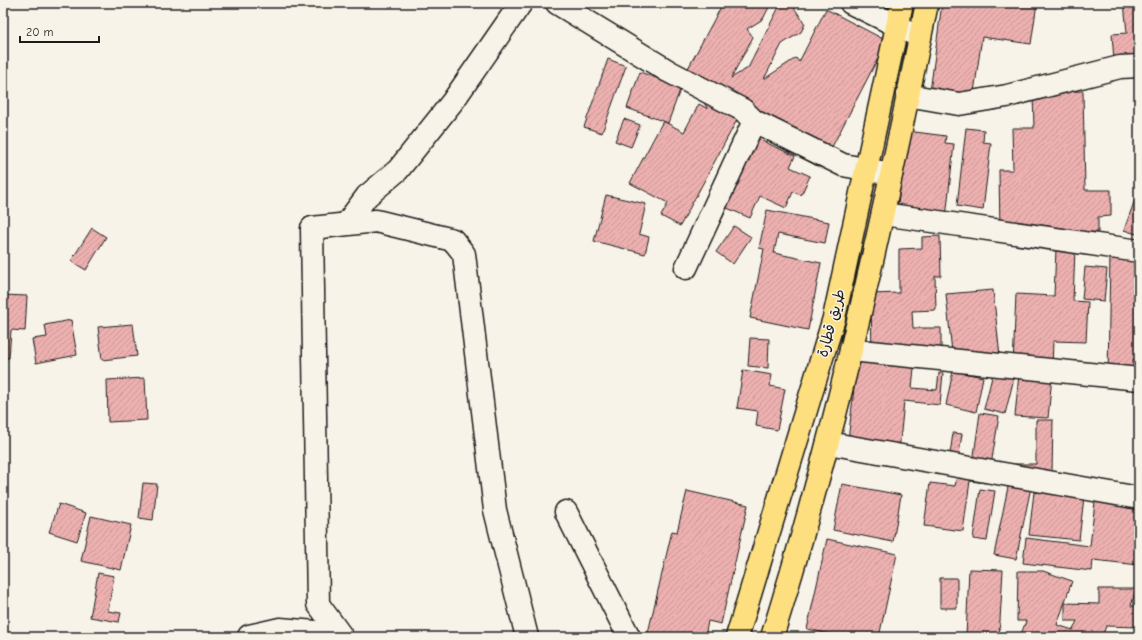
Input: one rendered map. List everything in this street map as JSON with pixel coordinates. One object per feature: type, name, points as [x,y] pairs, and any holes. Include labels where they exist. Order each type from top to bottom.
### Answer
[{"type":"main road","name":"طريق قطارة","points":[[737,637],[834,318],[902,3]]},
{"type":"main road","name":"طريق قطارة","points":[[772,637],[790,579],[828,443],[851,350],[883,214],[926,3]]},
{"type":"street","points":[[346,224],[367,196],[398,170],[448,107],[521,3]]},
{"type":"street","points":[[556,3],[668,71],[743,110],[754,121],[843,165],[891,174]]},
{"type":"street","points":[[851,3],[920,37]]},
{"type":"street","points":[[907,95],[959,104],[1006,96],[1120,67],[1139,66]]},
{"type":"street","points":[[686,268],[754,121]]},
{"type":"street","points":[[883,214],[1139,251]]},
{"type":"street","points":[[341,635],[318,604],[312,228],[376,221],[453,240],[464,254],[495,510],[527,637]]},
{"type":"street","points":[[851,350],[1139,379]]},
{"type":"street","points":[[828,443],[1139,498]]},
{"type":"street","points":[[566,512],[629,637]]},
{"type":"street","points":[[249,637],[280,629],[341,635]]},
{"type":"building","points":[[723,3],[771,3],[763,19],[747,29],[753,37],[731,78],[748,68],[781,3],[791,3],[805,24],[801,32],[782,44],[764,79],[796,58],[799,62],[826,9],[887,41],[821,168],[751,131],[738,118],[680,226],[661,216],[668,203],[630,183],[663,121],[684,132],[699,104],[708,109],[685,74]]},
{"type":"building","points":[[942,3],[1037,3],[1031,44],[982,37],[972,106],[929,99]]},
{"type":"building","points":[[1124,3],[1139,3],[1139,72],[1115,74],[1112,34],[1127,33]]},
{"type":"building","points":[[608,59],[626,66],[602,133],[584,127]]},
{"type":"building","points":[[640,72],[681,87],[668,123],[627,108]]},
{"type":"building","points":[[1083,91],[1085,190],[1111,190],[1111,216],[1098,217],[1098,232],[1000,234],[999,170],[1013,170],[1012,128],[1034,128],[1033,92]]},
{"type":"building","points":[[624,119],[640,125],[631,147],[615,141]]},
{"type":"building","points":[[966,128],[984,130],[983,142],[991,143],[983,210],[957,206]]},
{"type":"building","points":[[907,131],[946,136],[945,143],[954,144],[945,227],[896,221]]},
{"type":"building","points":[[743,132],[795,156],[790,167],[810,176],[801,195],[793,192],[786,208],[760,196],[750,218],[727,208],[722,219],[707,212]]},
{"type":"building","points":[[1137,194],[1139,195],[1139,235],[1124,230]]},
{"type":"building","points":[[606,195],[646,204],[639,234],[649,237],[645,254],[594,241]]},
{"type":"building","points":[[767,210],[829,222],[825,243],[778,234],[774,253],[821,263],[808,330],[750,318],[764,249],[759,248]]},
{"type":"building","points":[[734,226],[751,237],[733,264],[716,252]]},
{"type":"building","points":[[92,228],[106,237],[86,270],[71,261]]},
{"type":"building","points":[[940,236],[941,276],[935,276],[936,310],[912,311],[913,328],[941,328],[941,358],[872,360],[871,294],[899,293],[899,249],[922,248],[922,237]]},
{"type":"building","points":[[1056,249],[1075,249],[1073,301],[1088,302],[1086,342],[1053,341],[1052,368],[1013,366],[1016,294],[1054,296]]},
{"type":"building","points":[[1110,254],[1139,255],[1139,359],[1133,359],[1133,377],[1108,376]]},
{"type":"building","points":[[1085,267],[1107,269],[1104,301],[1082,299]]},
{"type":"building","points":[[993,290],[1000,357],[953,362],[946,294]]},
{"type":"building","points":[[3,295],[27,296],[25,331],[11,330],[9,358],[3,358]]},
{"type":"building","points":[[71,320],[77,355],[36,363],[32,339],[47,337],[45,325]]},
{"type":"building","points":[[133,324],[137,356],[102,360],[98,327]]},
{"type":"building","points":[[750,338],[769,339],[768,368],[748,366]]},
{"type":"building","points":[[857,362],[914,368],[912,388],[937,390],[939,373],[943,373],[940,405],[904,401],[899,452],[848,441]]},
{"type":"building","points":[[743,370],[772,375],[770,386],[785,389],[777,430],[756,426],[758,411],[737,408]]},
{"type":"building","points":[[953,371],[983,377],[976,412],[946,405]]},
{"type":"building","points":[[993,373],[1014,378],[1005,414],[984,409]]},
{"type":"building","points":[[1019,374],[1052,377],[1048,418],[1015,416]]},
{"type":"building","points":[[145,378],[147,420],[108,422],[107,380]]},
{"type":"building","points":[[980,413],[999,416],[991,465],[973,462]]},
{"type":"building","points":[[1036,420],[1053,420],[1052,473],[1006,464],[1036,464]]},
{"type":"building","points":[[953,433],[962,434],[958,461],[989,465],[986,483],[970,481],[963,531],[924,526],[930,483],[955,486],[958,470],[948,468]]},
{"type":"building","points":[[1009,482],[1031,487],[1016,559],[994,555]]},
{"type":"building","points":[[143,483],[157,484],[153,520],[139,518]]},
{"type":"building","points":[[842,484],[901,495],[893,542],[833,530]]},
{"type":"building","points":[[980,489],[995,491],[987,541],[973,539]]},
{"type":"building","points":[[687,491],[748,505],[721,624],[708,621],[705,637],[647,637],[672,531],[677,532]]},
{"type":"building","points":[[1034,492],[1084,497],[1079,540],[1029,535]]},
{"type":"building","points":[[1095,502],[1139,507],[1139,565],[1093,560],[1092,571],[1023,563],[1026,538],[1090,546]]},
{"type":"building","points":[[59,504],[86,513],[77,541],[49,532]]},
{"type":"building","points":[[91,516],[131,525],[121,570],[81,561]]},
{"type":"building","points":[[827,539],[897,554],[879,637],[843,637],[807,629]]},
{"type":"building","points":[[969,569],[1003,570],[999,637],[966,637]]},
{"type":"building","points":[[1018,571],[1043,571],[1072,581],[1057,625],[1073,630],[1077,621],[1065,621],[1065,603],[1099,604],[1099,589],[1136,589],[1131,606],[1138,606],[1138,627],[1106,626],[1102,637],[1020,637],[1026,621],[1017,621]]},
{"type":"building","points":[[98,573],[114,576],[108,611],[121,613],[119,622],[90,617]]},
{"type":"building","points":[[940,578],[957,578],[957,608],[940,608]]}]
